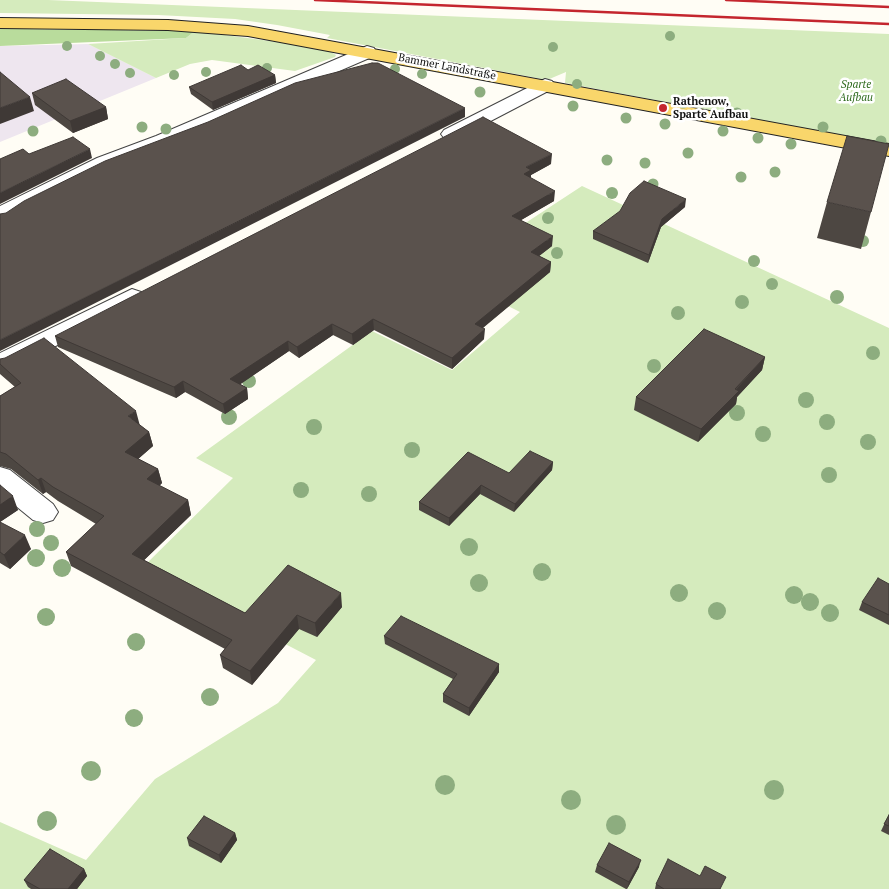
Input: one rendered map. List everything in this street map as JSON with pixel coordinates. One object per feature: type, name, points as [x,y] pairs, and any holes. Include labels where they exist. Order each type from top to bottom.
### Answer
[{"type":"main road","name":"Bammer Landstraße","points":[[0,23],[204,27],[248,31],[889,150]]},
{"type":"street","points":[[0,216],[18,204],[104,162],[163,140],[367,52]]},
{"type":"street","points":[[431,144],[545,85]]},
{"type":"street","points":[[0,364],[150,288]]},
{"type":"street","points":[[0,477],[43,512]]},
{"type":"shaded area","points":[[88,44],[156,78],[0,142],[0,46]]},
{"type":"green space","name":"Sparte Aufbau","points":[[0,0],[48,0],[889,34],[889,144],[565,83],[566,72],[547,80],[327,38],[330,35],[277,25],[235,19],[158,15],[0,13]]},
{"type":"green space","points":[[0,29],[195,31],[186,38],[0,46]]},
{"type":"green space","points":[[195,31],[307,46],[329,51],[336,55],[295,71],[212,60],[190,64],[156,78],[88,44],[186,38]]},
{"type":"green space","points":[[582,186],[889,328],[889,889],[0,889],[0,822],[86,860],[155,779],[278,703],[316,660],[141,569],[233,478],[196,458],[372,331],[452,370],[520,312],[446,275]]},
{"type":"building","points":[[378,63],[465,108],[0,340],[0,214],[6,213],[24,201],[105,161],[208,122],[295,83]]},
{"type":"building","points":[[241,65],[248,70],[258,65],[275,75],[212,102],[189,87]]},
{"type":"building","points":[[0,72],[30,97],[0,108]]},
{"type":"building","points":[[66,79],[106,107],[70,121],[32,93]]},
{"type":"building","points":[[483,117],[552,154],[526,167],[531,170],[524,174],[555,191],[512,216],[553,236],[531,252],[551,262],[475,324],[485,329],[452,358],[373,319],[352,334],[332,324],[297,347],[288,341],[230,379],[247,388],[223,404],[183,381],[174,387],[55,336]]},
{"type":"building","points":[[847,136],[889,144],[871,212],[827,202]]},
{"type":"building","points":[[73,137],[90,149],[0,193],[0,159],[23,149],[29,154]]},
{"type":"building","points":[[644,181],[686,199],[662,219],[649,255],[593,231],[620,211],[630,193]]},
{"type":"building","points":[[704,329],[765,357],[735,389],[739,391],[701,429],[636,397]]},
{"type":"building","points":[[44,338],[136,411],[128,416],[149,432],[125,452],[158,469],[147,479],[188,500],[132,554],[245,613],[288,565],[341,593],[315,623],[297,615],[250,671],[220,655],[232,640],[66,552],[104,516],[53,487],[41,478],[38,480],[6,454],[0,452],[0,396],[21,383],[0,364],[0,359]]},
{"type":"building","points":[[530,451],[553,462],[515,504],[481,485],[449,518],[419,502],[468,452],[509,473]]},
{"type":"building","points":[[0,485],[13,496],[0,505]]},
{"type":"building","points":[[0,522],[25,535],[4,555],[0,552]]},
{"type":"building","points":[[878,578],[889,584],[889,615],[862,602]]},
{"type":"building","points":[[401,616],[499,664],[469,708],[443,694],[457,674],[384,636]]},
{"type":"building","points":[[889,815],[889,826],[884,824]]},
{"type":"building","points":[[204,816],[235,833],[219,855],[187,838]]},
{"type":"building","points":[[609,843],[641,860],[629,882],[597,865]]},
{"type":"building","points":[[50,849],[84,869],[68,889],[40,889],[24,880]]},
{"type":"building","points":[[668,859],[700,876],[705,866],[726,877],[720,889],[664,889],[656,884]]},
{"type":"railway","points":[[315,0],[889,24]]},
{"type":"railway","points":[[726,0],[889,7]]},
{"type":"place","name":"Rathenow, Sparte Aufbau","points":[[663,108]]}]
